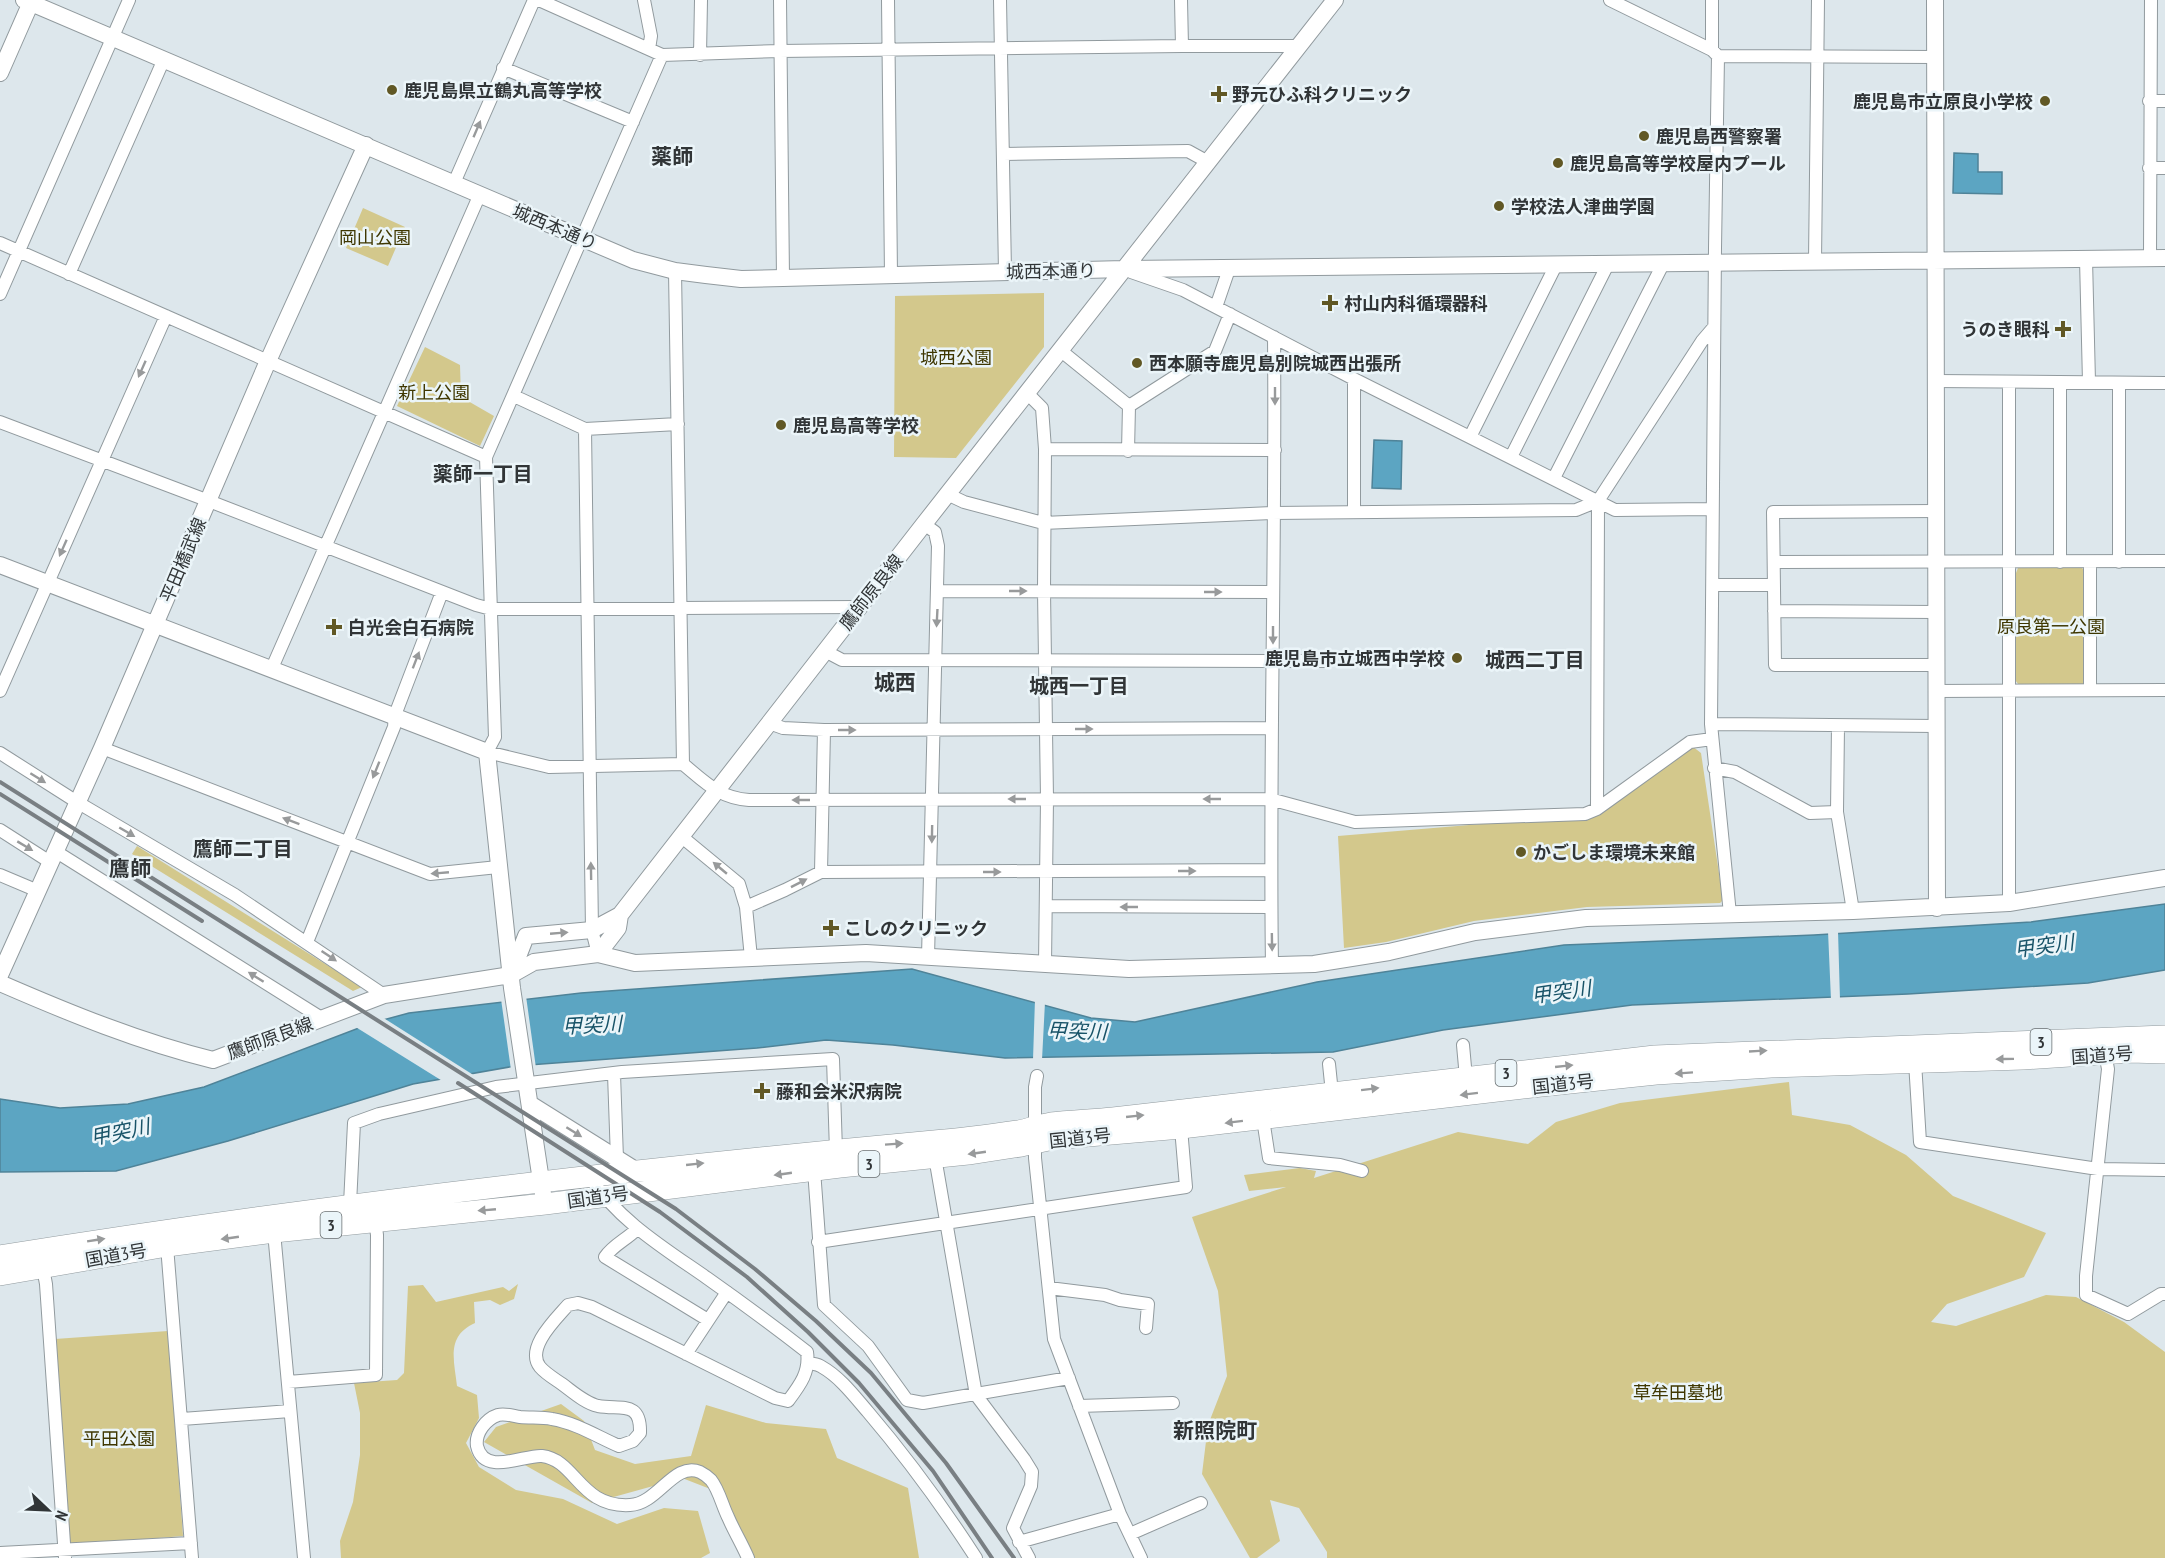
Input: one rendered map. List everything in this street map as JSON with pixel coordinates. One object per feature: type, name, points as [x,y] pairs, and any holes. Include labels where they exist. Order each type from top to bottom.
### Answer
[{"type":"highway","name":"国道3号","points":[[0,1256],[350,1204],[887,1144],[1035,1135],[1053,1139],[1181,1128],[1656,1074],[1824,1064],[2023,1059],[2165,1036]]},
{"type":"highway","name":"国道3号","points":[[0,1275],[167,1246],[273,1232],[545,1204],[814,1170],[968,1154],[1035,1135],[1051,1124],[1655,1056],[2103,1046],[2130,1052],[2165,1053]]},
{"type":"street","points":[[0,294],[129,0]]},
{"type":"street","points":[[454,183],[534,0]]},
{"type":"street","points":[[539,0],[662,55],[780,51],[1299,46]]},
{"type":"street","points":[[644,0],[651,36],[649,49]]},
{"type":"street","points":[[700,55],[701,0]]},
{"type":"street","points":[[780,0],[783,278]]},
{"type":"street","points":[[888,0],[891,276]]},
{"type":"street","points":[[1000,0],[1005,272]]},
{"type":"street","points":[[1181,0],[1182,46]]},
{"type":"street","name":"鷹師原良線","points":[[526,936],[592,930],[620,915],[1335,0]]},
{"type":"street","points":[[1610,0],[1715,53],[1934,57]]},
{"type":"street","points":[[1712,0],[1715,53],[1715,263],[1711,724],[1730,914]]},
{"type":"street","points":[[1815,262],[1818,0]]},
{"type":"street","points":[[1935,0],[1937,908]]},
{"type":"street","points":[[2151,0],[2150,168],[2158,258]]},
{"type":"street","points":[[0,73],[29,1]]},
{"type":"street","name":"城西本通り","points":[[29,1],[633,260],[675,271],[741,279],[1124,269],[2158,258]]},
{"type":"street","points":[[545,1204],[504,919],[487,752],[495,737],[486,457],[662,55]]},
{"type":"street","points":[[69,274],[164,59]]},
{"type":"street","points":[[503,69],[633,122]]},
{"type":"street","points":[[2149,101],[2165,101]]},
{"type":"street","name":"平田橋武線","points":[[0,975],[102,748],[268,361],[366,145]]},
{"type":"street","points":[[1003,154],[1188,151],[1208,162]]},
{"type":"street","points":[[2150,168],[2165,168]]},
{"type":"street","points":[[272,669],[480,194]]},
{"type":"street","points":[[0,243],[486,457]]},
{"type":"street","points":[[2086,259],[2089,382]]},
{"type":"street","points":[[1511,457],[1608,264]]},
{"type":"street","points":[[1554,478],[1663,264]]},
{"type":"street","points":[[1470,437],[1556,265]]},
{"type":"street","points":[[1124,269],[1183,290],[1354,379],[1616,510],[1712,509]]},
{"type":"street","points":[[1216,307],[1229,269]]},
{"type":"street","points":[[675,271],[683,764]]},
{"type":"street","points":[[1129,406],[1215,351],[1230,314]]},
{"type":"street","points":[[0,691],[166,316]]},
{"type":"street","points":[[1597,809],[1598,501],[1702,341],[1714,327]]},
{"type":"street","points":[[1272,966],[1270,800],[1275,450],[1274,337]]},
{"type":"street","points":[[1060,350],[1129,406]]},
{"type":"street","points":[[1354,379],[1354,512]]},
{"type":"street","points":[[1935,381],[2165,383]]},
{"type":"street","points":[[2009,382],[2009,903]]},
{"type":"street","points":[[2060,382],[2060,562]]},
{"type":"street","points":[[2119,383],[2119,561]]},
{"type":"street","points":[[1027,393],[1042,408],[1045,449],[1043,523],[1047,729],[1045,964]]},
{"type":"street","points":[[514,396],[585,429],[678,424]]},
{"type":"street","points":[[1128,451],[1129,406]]},
{"type":"street","points":[[0,422],[326,546],[476,606],[491,609],[860,607]]},
{"type":"street","points":[[585,429],[592,930],[598,954],[635,963],[866,954],[1129,969],[1314,964],[1389,952],[1474,932],[1586,918],[1937,908],[2009,903],[2165,878]]},
{"type":"street","points":[[1045,449],[1275,450]]},
{"type":"street","points":[[947,494],[964,502],[1043,523],[1273,513],[1576,510],[1598,501]]},
{"type":"street","points":[[1936,511],[1773,512],[1775,665],[1936,665]]},
{"type":"street","points":[[924,524],[935,532],[938,546],[939,591],[935,659],[932,872],[928,957]]},
{"type":"street","points":[[1774,562],[2165,561]]},
{"type":"street","points":[[2090,562],[2090,690]]},
{"type":"street","points":[[0,565],[487,752],[549,767],[683,764],[717,792],[734,799],[1270,800],[1355,822],[1585,814],[1597,809],[1690,742],[1712,739]]},
{"type":"street","points":[[1713,585],[1774,585]]},
{"type":"street","points":[[939,591],[1273,592]]},
{"type":"street","points":[[307,942],[394,727],[395,715],[442,592]]},
{"type":"street","points":[[1774,611],[1936,612]]},
{"type":"street","points":[[825,651],[842,660],[1326,661]]},
{"type":"street","points":[[1936,691],[2165,690]]},
{"type":"street","points":[[769,723],[783,728],[824,730],[1271,728]]},
{"type":"street","points":[[1711,724],[1936,726]]},
{"type":"street","points":[[1838,726],[1837,812],[1853,911]]},
{"type":"street","points":[[821,872],[824,730]]},
{"type":"street","points":[[102,748],[430,874],[498,867]]},
{"type":"street","points":[[0,753],[77,802],[235,895],[384,995]]},
{"type":"street","points":[[1714,768],[1735,772],[1810,813],[1837,812]]},
{"type":"street","points":[[0,830],[52,857],[323,1018]]},
{"type":"street","points":[[682,837],[739,884],[746,907],[751,958]]},
{"type":"street","points":[[746,907],[821,872],[1270,870]]},
{"type":"street","points":[[0,875],[38,891]]},
{"type":"street","points":[[1047,906],[1271,907]]},
{"type":"street","name":"鷹師原良線","points":[[0,983],[131,1034],[213,1060],[384,995],[512,981],[534,962],[598,954],[618,928],[620,915]]},
{"type":"street","points":[[504,919],[526,936],[512,981]]},
{"type":"street","points":[[1463,1045],[1466,1078]]},
{"type":"street","points":[[2103,1046],[2108,1069],[2086,1276],[2086,1296],[2128,1314],[2161,1294],[2165,1294]]},
{"type":"street","points":[[350,1204],[354,1123],[434,1100],[526,1081],[833,1059],[836,1151]]},
{"type":"street","points":[[1916,1062],[1920,1142],[2098,1169],[2165,1170]]},
{"type":"street","points":[[1329,1064],[1332,1093]]},
{"type":"street","points":[[614,1074],[618,1159]]},
{"type":"street","points":[[1037,1076],[1035,1135],[1054,1339],[1120,1514],[1141,1558]]},
{"type":"street","points":[[530,1104],[637,1171]]},
{"type":"street","points":[[1263,1119],[1269,1158],[1340,1166],[1362,1171]]},
{"type":"street","points":[[818,1242],[945,1225],[1186,1187],[1181,1128]]},
{"type":"street","points":[[935,1157],[976,1395],[1032,1472],[1031,1486],[1013,1528],[1029,1558]]},
{"type":"street","points":[[814,1170],[824,1305],[868,1346],[907,1400],[923,1403],[1069,1378]]},
{"type":"street","points":[[589,1176],[602,1196],[637,1229],[807,1352],[809,1363],[803,1383],[788,1401],[775,1398],[592,1307],[578,1303],[568,1305],[544,1333],[535,1353],[536,1360],[548,1374],[587,1401],[597,1406],[626,1408],[637,1414],[640,1433],[633,1442],[620,1446],[569,1423],[552,1418],[501,1414],[487,1419],[479,1433],[477,1446],[482,1455],[491,1461],[503,1463],[541,1455],[557,1461],[591,1495],[608,1503],[637,1504],[651,1497],[679,1473],[689,1469],[700,1472],[709,1477],[715,1486],[748,1558]]},
{"type":"street","points":[[288,1382],[376,1375],[377,1235],[375,1220]]},
{"type":"street","points":[[637,1229],[627,1239],[612,1247],[605,1257],[708,1320]]},
{"type":"street","points":[[273,1232],[304,1558]]},
{"type":"street","points":[[167,1246],[192,1558]]},
{"type":"street","points":[[43,1268],[65,1554]]},
{"type":"street","points":[[1049,1288],[1105,1294],[1120,1300],[1148,1304],[1146,1328]]},
{"type":"street","points":[[686,1354],[727,1292]]},
{"type":"street","points":[[809,1363],[820,1365],[831,1373],[904,1454],[944,1508],[976,1558]]},
{"type":"street","points":[[1079,1406],[1173,1403]]},
{"type":"street","points":[[182,1419],[290,1411]]},
{"type":"street","points":[[1130,1534],[1201,1503]]},
{"type":"street","points":[[1019,1542],[1120,1514]]},
{"type":"street","points":[[0,1553],[65,1554],[191,1543]]},
{"type":"green space","name":"岡山公園","points":[[363,208],[405,227],[388,266],[346,248]]},
{"type":"green space","name":"城西公園","points":[[1044,293],[1044,347],[956,458],[894,457],[895,296]]},
{"type":"green space","name":"新上公園","points":[[425,347],[460,365],[461,397],[494,416],[480,446],[397,406]]},
{"type":"green space","name":"原良第一公園","points":[[2018,568],[2082,568],[2087,573],[2087,680],[2082,686],[2019,685],[2015,680],[2016,573]]},
{"type":"green space","points":[[1692,746],[1701,753],[1723,900],[1720,903],[1587,907],[1474,921],[1386,942],[1344,948],[1338,836],[1600,814]]},
{"type":"green space","points":[[137,846],[362,987],[353,991],[132,854]]},
{"type":"green space","name":"草牟田墓地","points":[[1789,1082],[1792,1115],[1850,1125],[1906,1155],[1953,1196],[2046,1233],[2024,1277],[1947,1304],[1931,1322],[1956,1326],[2046,1295],[2076,1297],[2124,1322],[2165,1352],[2165,1558],[1327,1558],[1327,1552],[1299,1508],[1270,1500],[1280,1541],[1257,1558],[1250,1558],[1202,1474],[1208,1425],[1227,1376],[1218,1291],[1192,1217],[1286,1187],[1249,1191],[1244,1175],[1300,1168],[1316,1171],[1314,1178],[1458,1132],[1528,1144],[1556,1122],[1620,1103]]},
{"type":"green space","points":[[518,1284],[514,1299],[500,1305],[490,1300],[474,1302],[475,1323],[460,1335],[454,1350],[457,1386],[477,1395],[479,1418],[466,1443],[479,1467],[516,1490],[563,1499],[617,1524],[664,1508],[698,1511],[710,1553],[701,1558],[341,1558],[340,1541],[353,1502],[360,1455],[360,1413],[354,1383],[397,1380],[404,1373],[408,1286],[423,1285],[436,1302],[503,1287],[509,1291]]},
{"type":"green space","name":"平田公園","points":[[168,1331],[183,1536],[70,1545],[55,1339]]},
{"type":"green space","points":[[561,1404],[584,1421],[595,1450],[635,1464],[691,1456],[706,1405],[766,1423],[826,1429],[837,1458],[908,1488],[919,1558],[743,1558],[718,1492],[682,1478],[592,1503],[484,1442],[496,1427]]},
{"type":"water","points":[[1954,153],[1978,154],[1978,172],[2002,172],[2002,194],[1953,193]]},
{"type":"water","points":[[1374,440],[1402,441],[1401,489],[1372,488]]},
{"type":"water","name":"甲突川","points":[[2165,904],[2165,970],[2088,983],[1908,994],[1632,1005],[1443,1030],[1333,1052],[1005,1058],[826,1040],[757,1048],[515,1066],[413,1084],[228,1141],[116,1171],[0,1172],[0,1099],[60,1108],[128,1104],[204,1087],[372,1023],[409,1013],[581,993],[912,969],[1091,1018],[1135,1022],[1317,982],[1564,945],[1814,935],[2031,922]]},
{"type":"pier","points":[[1828,931],[1838,931],[1840,1000],[1831,1000]]},
{"type":"pier","points":[[526,996],[536,1068],[511,1070],[501,999]]},
{"type":"pier","points":[[1035,999],[1045,1002],[1042,1060],[1033,1060]]},
{"type":"pier","points":[[382,1017],[475,1076],[444,1082],[354,1026]]},
{"type":"railway","points":[[0,782],[676,1209],[755,1269],[816,1321],[871,1373],[946,1463],[1014,1558]]},
{"type":"railway","points":[[0,794],[202,921]]},
{"type":"railway","points":[[458,1083],[660,1212],[747,1277],[808,1332],[859,1383],[933,1471],[992,1558]]},
{"type":"place","name":"鹿児島県立鶴丸高等学校","points":[[392,90]]},
{"type":"place","name":"野元ひふ科クリニック","points":[[1219,94]]},
{"type":"place","name":"鹿児島市立原良小学校","points":[[2045,101]]},
{"type":"place","name":"鹿児島西警察署","points":[[1644,136]]},
{"type":"place","name":"鹿児島高等学校屋内プール","points":[[1558,163]]},
{"type":"place","name":"学校法人津曲学園","points":[[1499,206]]},
{"type":"place","name":"村山内科循環器科","points":[[1330,303]]},
{"type":"place","name":"うのき眼科","points":[[2063,329]]},
{"type":"place","name":"西本願寺鹿児島別院城西出張所","points":[[1137,363]]},
{"type":"place","name":"鹿児島高等学校","points":[[781,425]]},
{"type":"place","name":"白光会白石病院","points":[[334,627]]},
{"type":"place","name":"鹿児島市立城西中学校","points":[[1457,658]]},
{"type":"place","name":"かごしま環境未来館","points":[[1521,852]]},
{"type":"place","name":"こしのクリニック","points":[[831,928]]},
{"type":"place","name":"藤和会米沢病院","points":[[762,1091]]},
{"type":"district","name":"薬師","points":[[672,156]]},
{"type":"district","name":"薬師一丁目","points":[[483,474]]},
{"type":"district","name":"城西二丁目","points":[[1535,660]]},
{"type":"district","name":"城西","points":[[895,682]]},
{"type":"district","name":"城西一丁目","points":[[1079,686]]},
{"type":"district","name":"鷹師二丁目","points":[[243,849]]},
{"type":"district","name":"鷹師","points":[[130,868]]},
{"type":"district","name":"新照院町","points":[[1215,1430]]}]
